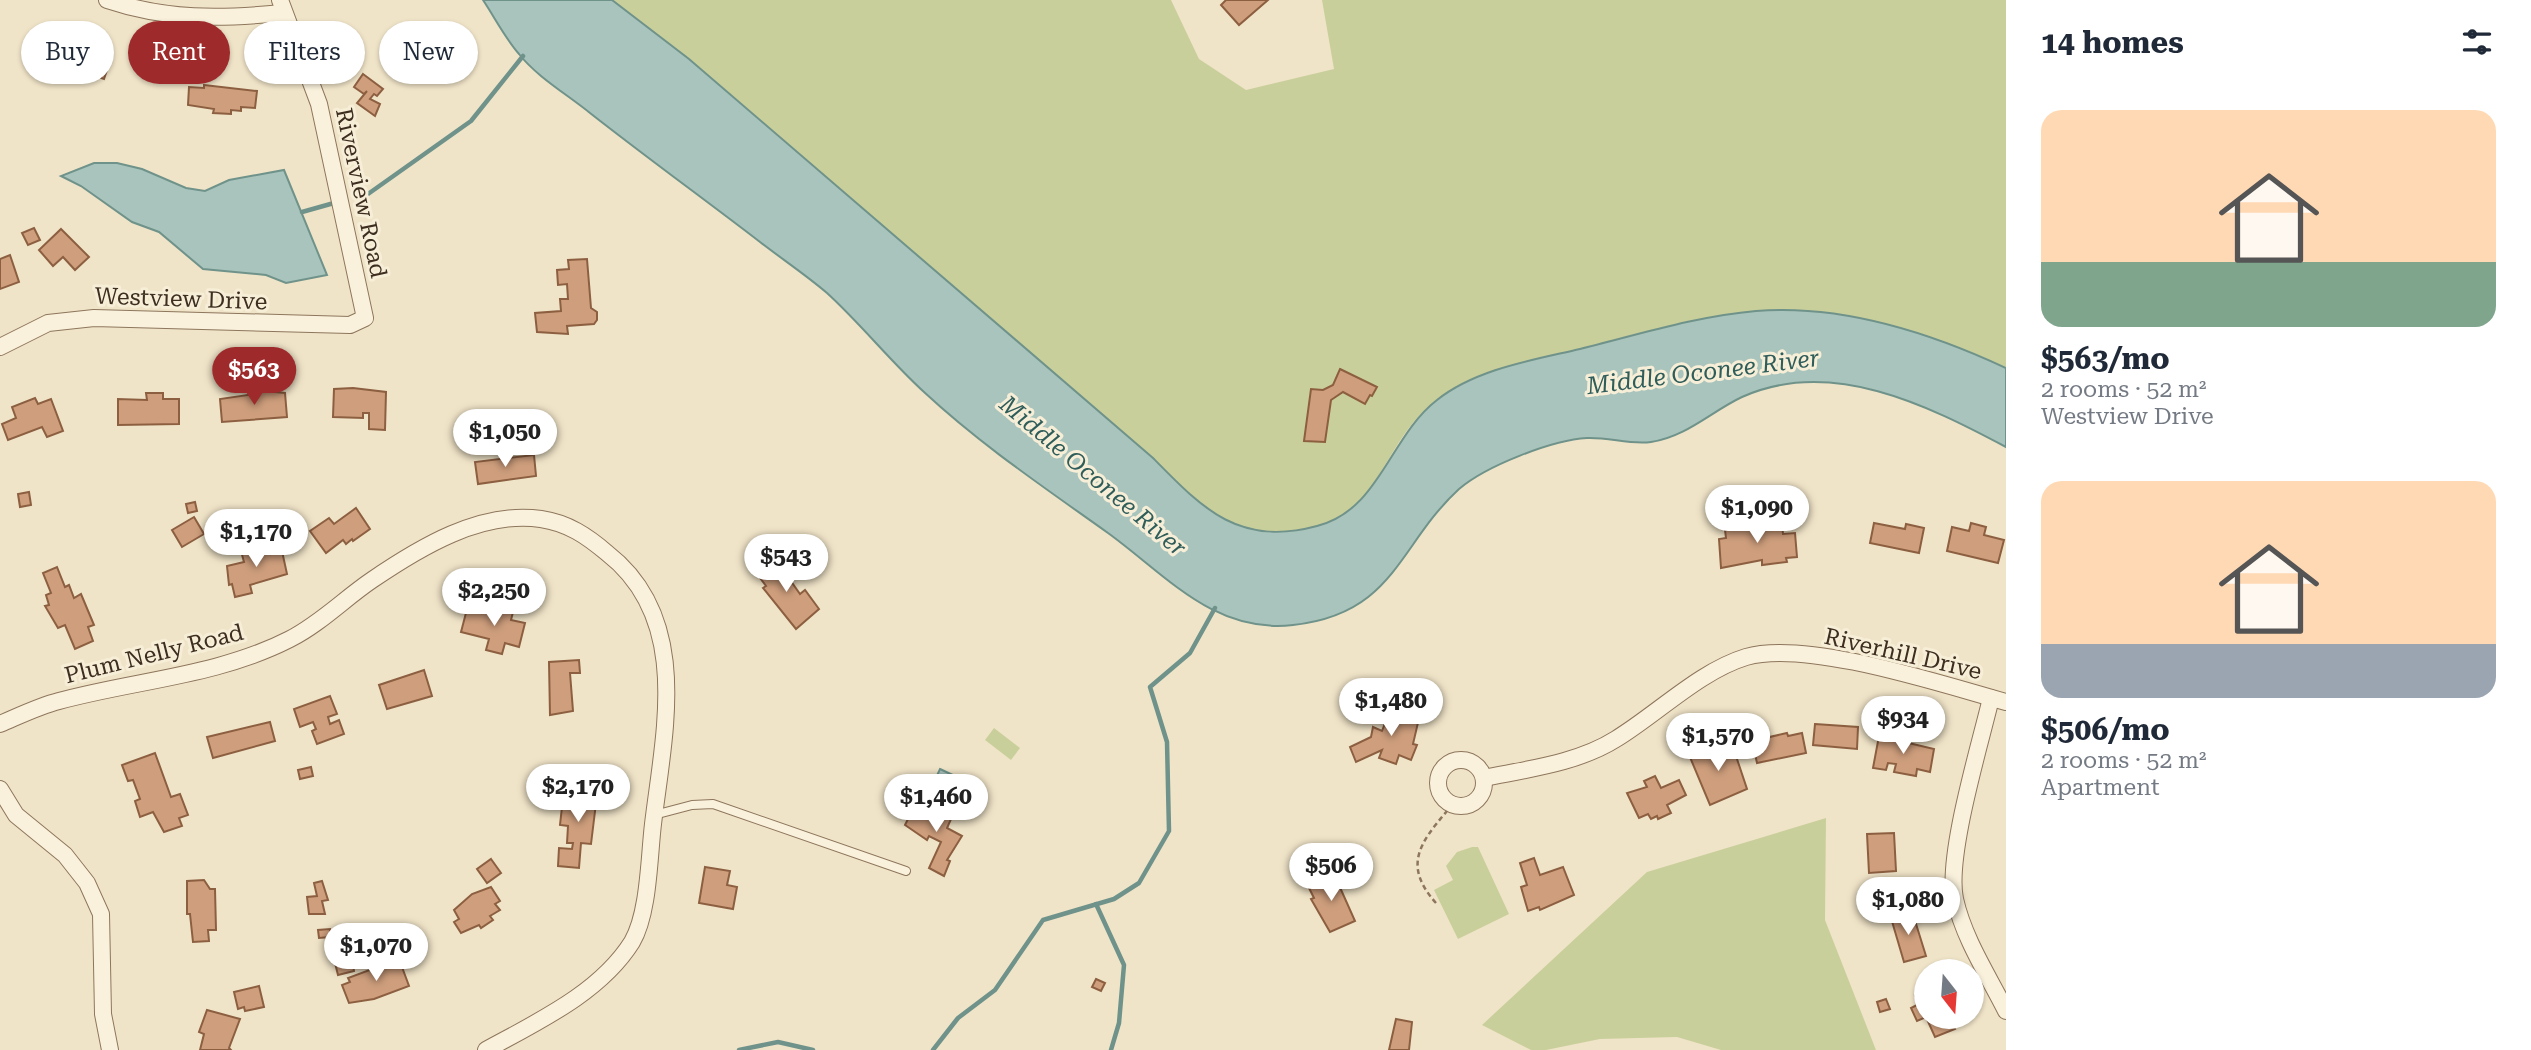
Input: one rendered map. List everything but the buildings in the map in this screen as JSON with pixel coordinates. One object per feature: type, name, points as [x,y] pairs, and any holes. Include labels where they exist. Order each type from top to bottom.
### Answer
[{"type":"street","points":[[107,0],[178,17],[221,19],[281,6]]},
{"type":"street","name":"Riverview Road","points":[[281,6],[319,104],[365,318]]},
{"type":"street","name":"Westview Drive","points":[[0,347],[48,323],[94,318],[350,326],[365,318]]},
{"type":"street","name":"Plum Nelly Road","points":[[0,724],[56,701],[238,661],[289,639],[328,616],[370,581],[466,528],[504,519],[541,519],[578,530],[636,580],[656,615],[666,655],[667,695],[642,911],[633,940],[614,965],[581,994],[486,1050]]},
{"type":"street","name":"Riverhill Drive","points":[[1484,778],[1537,767],[1601,748],[1725,667],[1748,657],[1794,654],[1858,663],[1999,700]]},
{"type":"street","points":[[1999,700],[1953,867],[1962,925],[2006,1011]]},
{"type":"street","points":[[0,789],[16,815],[72,864],[87,883],[101,914],[103,1014],[110,1050]]},
{"type":"lane","points":[[654,815],[692,805],[713,804],[905,871]]},
{"type":"path","points":[[1436,904],[1420,879],[1417,862],[1424,841],[1447,811]]},
{"type":"green space","points":[[612,0],[1171,0],[1199,59],[1246,90],[1334,69],[1322,0],[2006,0],[2006,368],[1915,333],[1820,312],[1756,311],[1688,322],[1519,364],[1465,383],[1448,392],[1417,418],[1369,490],[1338,518],[1317,526],[1290,531],[1244,527],[1224,519],[1189,493],[1153,458],[689,59]]},
{"type":"green space","points":[[994,728],[1020,748],[1011,760],[985,740]]},
{"type":"green space","points":[[1826,818],[1825,920],[1876,1050],[1721,1050],[1677,1037],[1600,1039],[1546,1050],[1531,1050],[1482,1025],[1647,872]]},
{"type":"green space","points":[[1478,847],[1509,914],[1458,939],[1434,890],[1453,880],[1446,866],[1457,852]]},
{"type":"water","name":"Middle Oconee River","points":[[483,0],[612,0],[689,59],[1153,458],[1189,493],[1224,519],[1244,527],[1290,531],[1317,526],[1338,518],[1356,505],[1370,489],[1421,415],[1452,389],[1469,380],[1524,362],[1734,313],[1788,310],[1852,316],[1915,332],[2006,368],[2006,447],[1944,416],[1878,391],[1844,384],[1810,382],[1776,386],[1742,397],[1676,435],[1664,439],[1643,443],[1595,438],[1573,440],[1538,449],[1502,463],[1459,489],[1439,510],[1391,574],[1374,592],[1353,607],[1327,618],[1293,625],[1265,625],[1239,620],[1215,611],[1171,583],[968,430],[911,380],[819,286],[535,70],[509,41]]},
{"type":"water","points":[[94,163],[117,163],[142,169],[186,188],[205,191],[229,180],[284,170],[327,275],[286,283],[266,275],[203,269],[159,232],[132,222],[81,186],[61,176]]},
{"type":"water","points":[[940,769],[972,784],[966,797],[934,782]]},
{"type":"waterway","points":[[358,197],[368,194],[471,121],[523,56]]},
{"type":"waterway","points":[[302,212],[334,203]]},
{"type":"waterway","points":[[933,1050],[958,1018],[995,990],[1043,920],[1114,899],[1139,883],[1169,831],[1167,742],[1150,687],[1190,653],[1215,608]]},
{"type":"waterway","points":[[1096,904],[1124,965],[1119,1023],[1111,1050]]},
{"type":"waterway","points":[[739,1050],[778,1042],[813,1050]]}]
